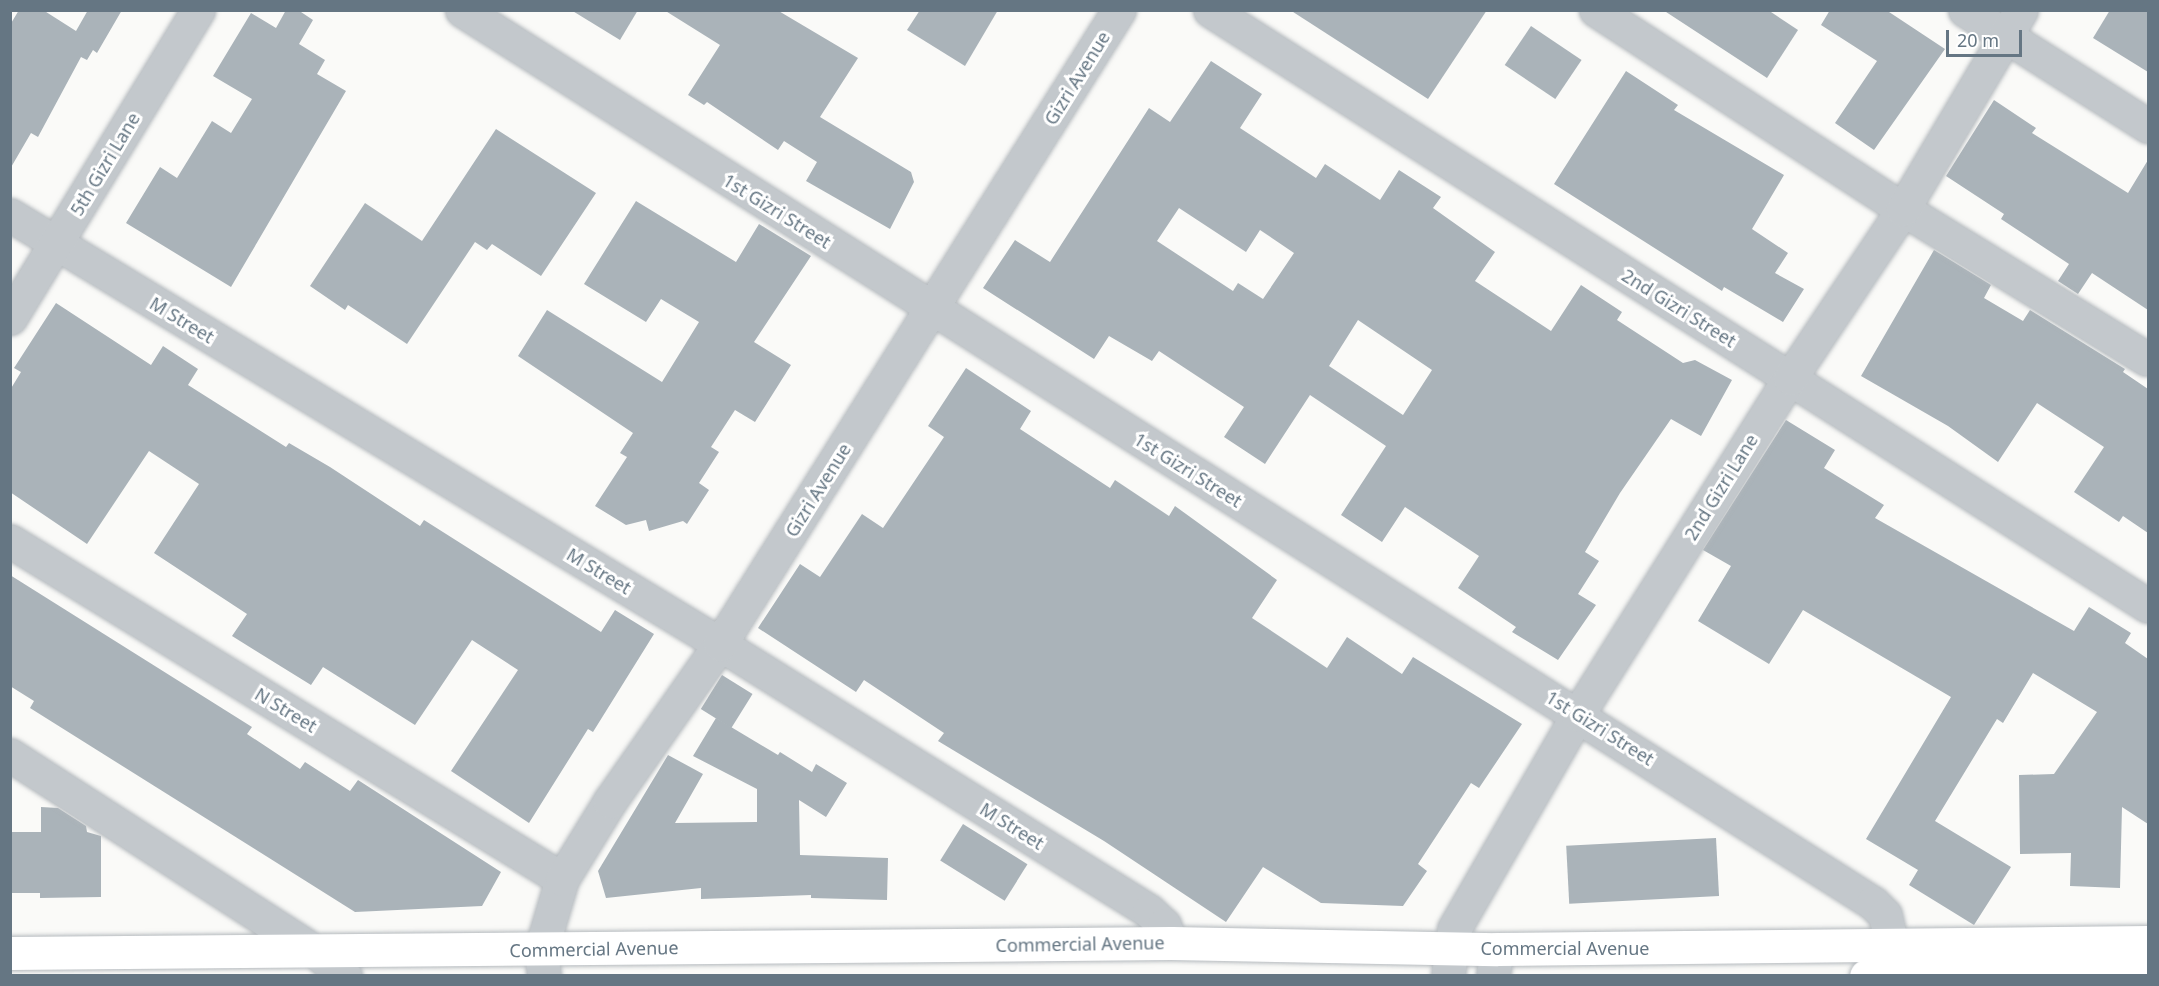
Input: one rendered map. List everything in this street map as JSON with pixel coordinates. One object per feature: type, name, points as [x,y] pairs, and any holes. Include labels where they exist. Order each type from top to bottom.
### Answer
[{"type":"main road","name":"Commercial Avenue","points":[[10,953],[316,952],[542,963],[1171,943],[1450,962],[1495,962],[1892,945],[2148,942]]},
{"type":"main road","points":[[1866,975],[2148,972]]},
{"type":"street","name":"5th Gizri Lane","points":[[10,318],[198,10]]},
{"type":"street","name":"1st Gizri Street","points":[[462,10],[932,310],[1578,714],[1873,903],[1885,915],[1892,945]]},
{"type":"street","name":"Gizri Avenue","points":[[542,963],[562,879],[610,801],[720,644],[1119,10]]},
{"type":"street","name":"2nd Gizri Street","points":[[1210,10],[2148,606]]},
{"type":"street","points":[[1596,10],[1903,209],[2147,359]]},
{"type":"street","points":[[1965,10],[2014,23],[2148,126]]},
{"type":"street","name":"2nd Gizri Lane","points":[[1450,962],[1454,929],[1578,714],[1790,378],[1903,209],[2014,23]]},
{"type":"street","name":"M Street","points":[[10,215],[720,644],[1149,911],[1164,925],[1171,943]]},
{"type":"street","name":"N Street","points":[[10,541],[562,879]]},
{"type":"street","points":[[10,755],[316,952],[345,975]]},
{"type":"building","points":[[19,10],[43,10],[76,31],[88,10],[122,10],[97,53],[93,50],[87,60],[81,57],[38,137],[31,133],[10,169],[10,25]]},
{"type":"building","points":[[286,10],[298,10],[313,20],[299,44],[325,60],[317,74],[346,91],[231,287],[126,223],[160,167],[177,178],[212,121],[231,133],[252,99],[213,76],[251,13],[276,28]]},
{"type":"building","points":[[571,10],[638,10],[620,40]]},
{"type":"building","points":[[664,10],[777,10],[858,58],[820,117],[911,172],[914,182],[890,229],[806,181],[817,162],[784,141],[778,150],[707,102],[704,105],[688,95],[720,45]]},
{"type":"building","points":[[920,10],[998,10],[965,66],[907,30]]},
{"type":"building","points":[[1290,10],[1487,10],[1428,99]]},
{"type":"building","points":[[1663,10],[1768,10],[1798,30],[1767,78]]},
{"type":"building","points":[[1830,10],[1886,10],[1945,49],[1874,150],[1835,123],[1877,61],[1821,25]]},
{"type":"building","points":[[2110,10],[2148,10],[2148,72],[2093,38]]},
{"type":"building","points":[[1531,26],[1582,60],[1555,99],[1505,65]]},
{"type":"building","points":[[1211,61],[1262,94],[1240,128],[1316,178],[1325,164],[1380,200],[1399,170],[1441,197],[1433,208],[1495,252],[1475,281],[1551,331],[1581,285],[1622,312],[1617,320],[1683,363],[1695,360],[1732,380],[1701,436],[1671,419],[1620,493],[1585,552],[1599,561],[1578,594],[1596,605],[1558,660],[1512,632],[1516,627],[1458,588],[1479,556],[1405,507],[1382,542],[1341,515],[1386,446],[1310,395],[1265,464],[1224,437],[1244,407],[1159,351],[1152,361],[1109,336],[1094,359],[983,288],[1015,240],[1050,262],[1149,108],[1170,122]],"holes":[[[1179,208],[1246,252],[1260,230],[1294,253],[1263,299],[1238,283],[1233,291],[1157,241]],[[1358,320],[1432,370],[1403,415],[1329,366]]]},
{"type":"building","points":[[1626,71],[1678,105],[1674,110],[1784,175],[1752,229],[1788,253],[1775,273],[1804,289],[1783,322],[1724,287],[1722,291],[1554,184]]},
{"type":"building","points":[[1994,100],[2036,128],[2032,133],[2128,193],[2148,160],[2148,310],[2092,273],[2078,294],[2058,281],[2069,264],[2001,219],[2004,214],[1946,176]]},
{"type":"building","points":[[496,129],[596,193],[541,276],[492,244],[487,250],[475,242],[407,344],[348,305],[345,310],[310,286],[365,203],[422,241]]},
{"type":"building","points":[[636,201],[736,262],[759,224],[811,256],[754,342],[791,365],[755,422],[735,410],[711,447],[719,452],[699,483],[709,490],[687,524],[683,521],[649,531],[646,520],[626,525],[595,506],[627,457],[620,453],[633,433],[518,356],[547,310],[662,382],[699,322],[661,299],[646,322],[584,284]]},
{"type":"building","points":[[1934,250],[1991,285],[1984,298],[2023,321],[2030,310],[2125,369],[2123,372],[2148,389],[2148,533],[2123,516],[2119,522],[2074,492],[2104,447],[2037,403],[1998,462],[1948,426],[1861,376]]},
{"type":"building","points":[[56,303],[151,365],[163,346],[198,369],[188,385],[286,447],[289,443],[330,467],[420,526],[424,520],[601,632],[615,610],[654,634],[593,732],[588,729],[529,823],[451,771],[518,670],[472,640],[415,725],[323,667],[311,685],[232,636],[247,614],[154,553],[199,484],[149,451],[87,544],[10,492],[10,390],[21,372],[14,368]]},
{"type":"building","points":[[966,368],[1031,411],[1020,429],[1110,488],[1115,480],[1169,516],[1175,506],[1277,580],[1252,618],[1327,668],[1347,637],[1402,674],[1413,657],[1522,724],[1479,788],[1471,783],[1418,864],[1427,871],[1403,906],[1321,903],[1263,867],[1226,922],[1104,841],[938,741],[944,733],[864,680],[856,692],[758,628],[800,564],[820,577],[862,514],[883,528],[944,437],[928,426]]},
{"type":"building","points":[[1786,420],[1835,450],[1824,468],[1884,505],[1875,518],[2074,631],[2089,607],[2131,633],[2125,643],[2148,659],[2148,824],[2122,807],[2120,888],[2070,886],[2071,853],[2020,854],[2019,775],[2054,774],[2097,712],[2033,673],[2003,723],[1997,719],[1935,821],[2011,867],[1974,925],[1909,885],[1918,870],[1866,839],[1951,697],[1803,610],[1769,664],[1698,621],[1731,566],[1703,550]]},
{"type":"building","points":[[10,575],[252,727],[247,734],[300,769],[305,762],[350,791],[358,780],[501,872],[482,906],[355,912],[30,708],[34,701],[10,686]]},
{"type":"building","points":[[722,675],[753,694],[731,728],[701,709]]},
{"type":"building","points":[[716,718],[778,755],[780,752],[812,772],[816,764],[847,783],[826,817],[799,800],[800,855],[888,858],[887,900],[811,898],[811,895],[701,899],[701,888],[606,898],[598,871],[668,755],[703,774],[675,823],[757,822],[757,789],[693,756]]},
{"type":"building","points":[[41,807],[58,808],[86,826],[87,832],[101,836],[101,897],[40,898],[40,893],[10,893],[10,832],[41,832]]},
{"type":"building","points":[[963,824],[1027,864],[1005,901],[940,860]]},
{"type":"building","points":[[1716,838],[1719,896],[1569,904],[1566,846]]}]
